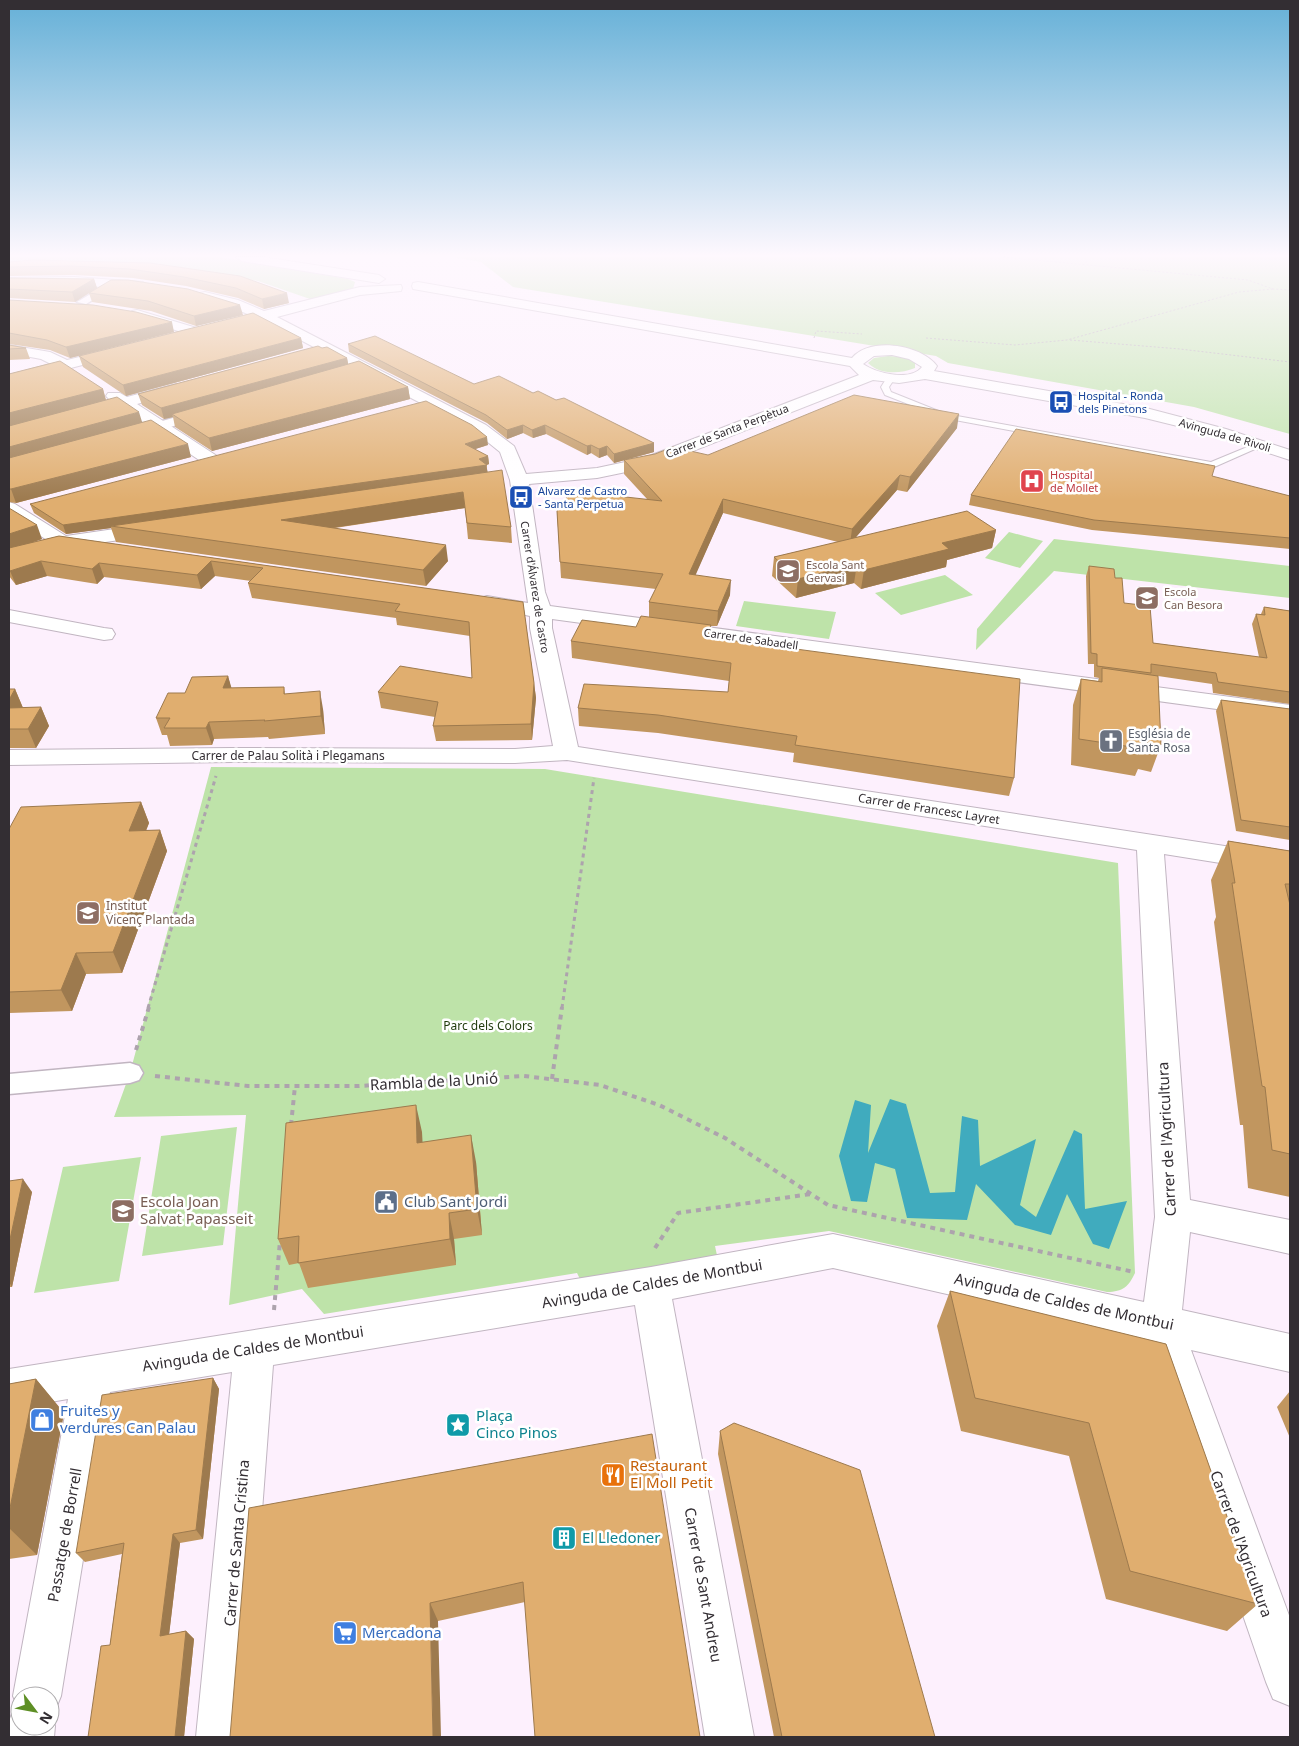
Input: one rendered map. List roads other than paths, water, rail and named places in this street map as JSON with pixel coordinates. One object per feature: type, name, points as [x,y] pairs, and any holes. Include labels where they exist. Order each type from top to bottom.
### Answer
[{"type":"street","name":"Carrer d'Álvarez de Castro","points":[[308,338],[480,428],[508,450],[512,478],[540,611],[541,628],[567,753]]},
{"type":"street","points":[[745,338],[860,359],[887,351],[905,353],[926,360],[927,370],[891,378],[863,371],[860,359]]},
{"type":"street","points":[[9,379],[131,348]]},
{"type":"street","points":[[300,355],[327,348]]},
{"type":"street","points":[[9,349],[45,355],[82,376]]},
{"type":"street","name":"Avinguda de Rivoli","points":[[927,370],[1173,409],[1247,428],[1290,443]]},
{"type":"street","name":"Avinguda de Rivoli","points":[[927,370],[1146,413],[1220,432],[1290,455]]},
{"type":"street","name":"Carrer de Santa Perpètua","points":[[512,478],[597,473],[649,462],[872,374]]},
{"type":"street","points":[[75,416],[190,384]]},
{"type":"street","points":[[99,386],[159,426],[218,458],[192,465]]},
{"type":"street","points":[[408,408],[431,402]]},
{"type":"street","points":[[130,434],[216,410]]},
{"type":"street","points":[[11,510],[36,505]]},
{"type":"street","points":[[11,510],[63,542],[136,552]]},
{"type":"street","points":[[9,557],[63,542],[169,527]]},
{"type":"street","name":"Carrer de Sabadell","points":[[470,599],[540,611],[1290,712]]},
{"type":"street","points":[[9,616],[104,634]]},
{"type":"street","name":"Carrer de Palau Solità i Plegamans","points":[[9,758],[232,755],[515,756],[567,753]]},
{"type":"street","name":"Carrer de Francesc Layret","points":[[567,753],[1290,866]]},
{"type":"street","name":"Carrer de l'Agricultura","points":[[1150,843],[1172,1212],[1160,1322],[1290,1682]]},
{"type":"street","points":[[9,1084],[130,1073]]},
{"type":"street","points":[[1172,1212],[1290,1237]]},
{"type":"street","name":"Avinguda de Caldes de Montbui","points":[[9,1389],[254,1350],[653,1266],[833,1251],[1160,1322],[1290,1353]]},
{"type":"street","name":"Carrer de Sant Andreu","points":[[653,1266],[730,1737]]},
{"type":"street","name":"Carrer de Santa Cristina","points":[[221,1737],[254,1350]]},
{"type":"street","name":"Passatge de Borrell","points":[[39,1686],[94,1375]]},
{"type":"lane","points":[[891,378],[885,387],[888,393],[953,418],[1212,465],[1260,445]]},
{"type":"water","points":[[890,1099],[906,1104],[930,1193],[955,1192],[962,1116],[978,1120],[980,1166],[1036,1139],[1020,1205],[1036,1217],[1074,1130],[1082,1134],[1085,1209],[1127,1201],[1109,1249],[1093,1244],[1067,1194],[1051,1235],[1015,1225],[976,1184],[967,1220],[907,1218],[895,1169],[875,1163],[867,1202],[851,1201],[839,1156],[855,1100],[871,1105],[868,1153]]},
{"type":"place","name":"Hospital - Ronda dels Pinetons","points":[[1061,402]]},
{"type":"place","name":"Hospital de Mollet","points":[[1032,481]]},
{"type":"place","name":"Alvarez de Castro - Santa Perpetua","points":[[521,497]]},
{"type":"place","name":"Escola Sant Gervasi","points":[[788,571]]},
{"type":"place","name":"Escola Can Besora","points":[[1147,598]]},
{"type":"place","name":"Església de Santa Rosa","points":[[1111,741]]},
{"type":"place","name":"Institut Vicenç Plantada","points":[[88,913]]},
{"type":"place","name":"Club Sant Jordi","points":[[386,1202]]},
{"type":"place","name":"Escola Joan Salvat Papasseit","points":[[123,1211]]},
{"type":"place","name":"Fruites y verdures Can Palau","points":[[42,1420]]},
{"type":"place","name":"Plaça Cinco Pinos","points":[[458,1425]]},
{"type":"place","name":"Restaurant El Moll Petit","points":[[613,1475]]},
{"type":"place","name":"El Lledoner","points":[[564,1538]]},
{"type":"place","name":"Mercadona","points":[[345,1633]]},
{"type":"park label","name":"Parc dels Colors","points":[[488,1026]]}]
